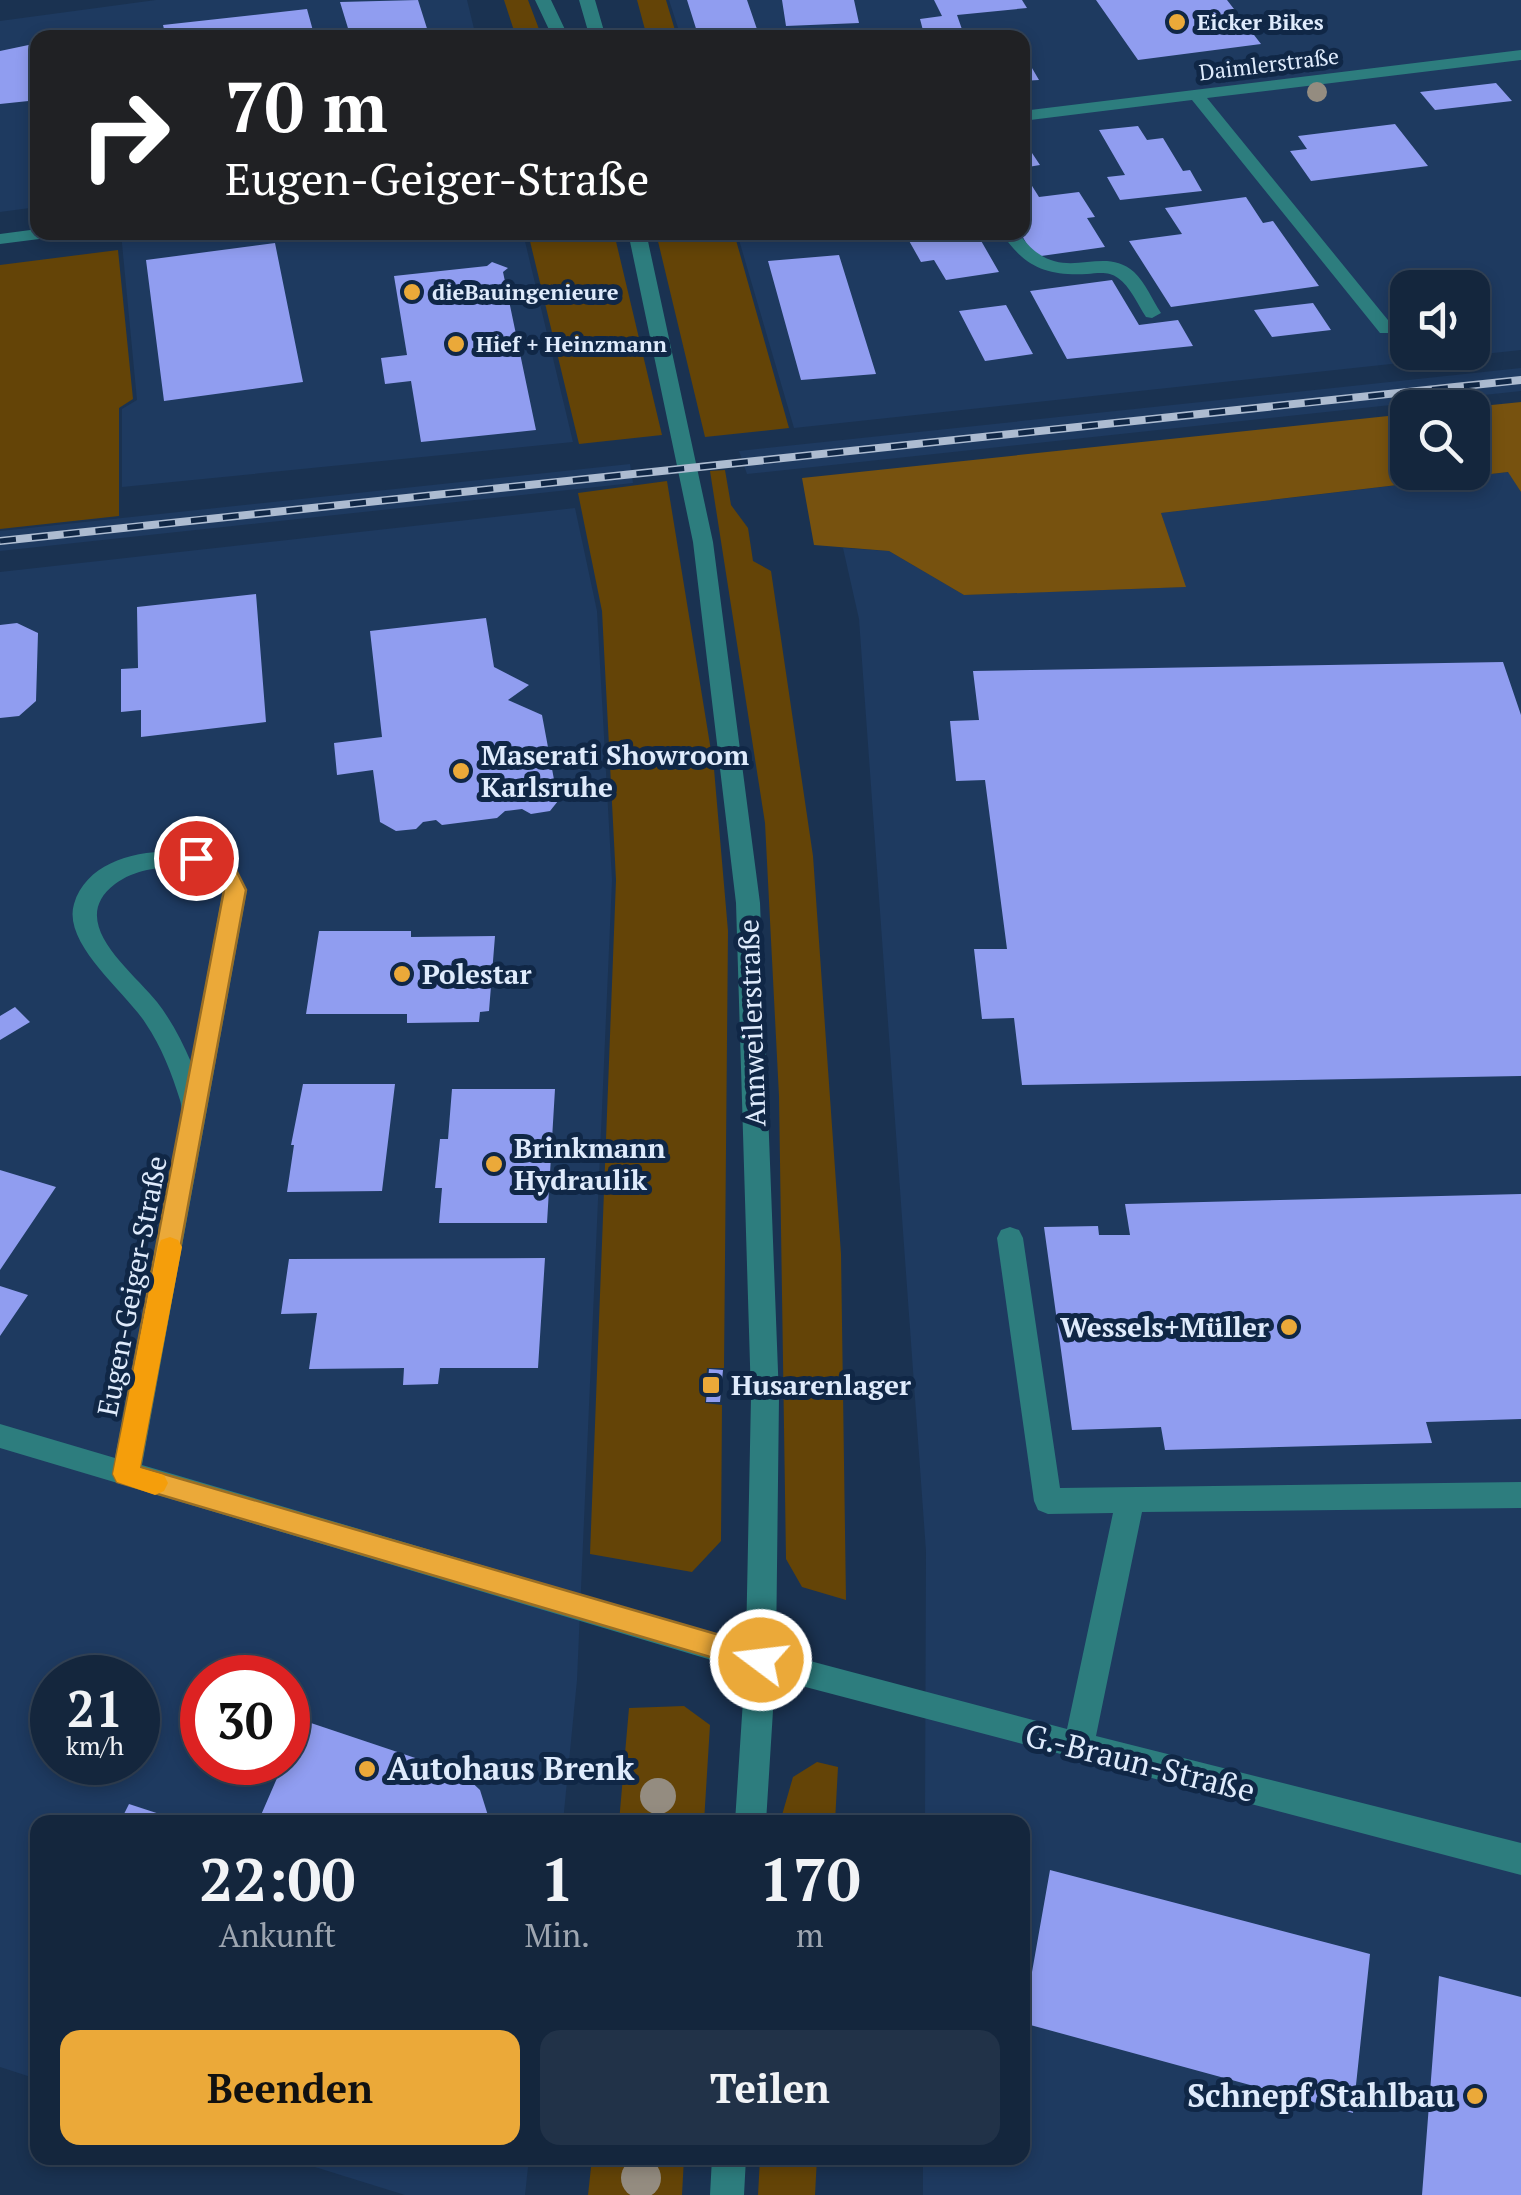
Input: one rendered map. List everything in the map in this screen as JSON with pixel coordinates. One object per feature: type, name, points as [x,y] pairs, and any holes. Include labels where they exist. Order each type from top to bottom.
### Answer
[{"type":"street","points":[[543,0],[557,30]]},
{"type":"street","points":[[587,0],[596,30]]},
{"type":"street","name":"Daimlerstraße","points":[[1030,115],[1521,54]]},
{"type":"street","points":[[1196,96],[1386,330]]},
{"type":"street","points":[[0,239],[30,235]]},
{"type":"street","name":"Annweilerstraße","points":[[639,240],[702,542],[748,904],[765,1397],[761,1660],[750,1815]]},
{"type":"street","points":[[1013,240],[1020,251],[1043,268],[1114,268],[1123,272],[1152,313]]},
{"type":"street","name":"Eugen-Geiger-Straße","points":[[126,1474],[196,1108],[235,890],[225,870],[196,858],[128,865],[96,882],[86,899],[88,937],[150,1010],[171,1044],[196,1108]]},
{"type":"street","points":[[1010,1238],[1048,1501],[1521,1494]]},
{"type":"street","name":"G.-Braun-Straße","points":[[0,1436],[858,1690],[1521,1859]]},
{"type":"street","points":[[1078,1747],[1130,1499]]},
{"type":"street","points":[[727,2195],[729,2165]]},
{"type":"shaded area","points":[[156,0],[467,0],[474,30],[30,30],[30,208],[0,212],[0,21]]},
{"type":"shaded area","points":[[504,0],[528,0],[539,30],[514,30]]},
{"type":"shaded area","points":[[637,0],[666,0],[675,30],[645,30]]},
{"type":"shaded area","points":[[669,0],[1521,0],[1521,350],[1490,353],[1490,270],[1390,270],[1390,364],[794,428],[739,240],[1030,240],[1030,30],[679,30]]},
{"type":"shaded area","points":[[122,240],[525,240],[573,442],[122,487],[122,409],[137,400]]},
{"type":"shaded area","points":[[530,240],[616,240],[662,435],[579,444]]},
{"type":"shaded area","points":[[658,240],[736,240],[789,428],[705,437]]},
{"type":"shaded area","points":[[118,250],[133,399],[119,408],[119,516],[0,529],[0,265]]},
{"type":"shaded area","points":[[1521,368],[1521,391],[1490,394],[1490,390],[1390,390],[1390,405],[747,474],[739,451]]},
{"type":"shaded area","points":[[1521,402],[1521,492],[1508,472],[1490,474],[1490,405]]},
{"type":"shaded area","points":[[1390,416],[1390,486],[1161,513],[1186,587],[964,595],[889,551],[814,545],[802,478]]},
{"type":"shaded area","points":[[630,464],[633,483],[0,551],[0,531]]},
{"type":"shaded area","points":[[725,470],[731,505],[748,528],[753,561],[771,571],[813,856],[841,1254],[846,1600],[802,1587],[786,1559],[779,1096],[765,823],[710,471]]},
{"type":"shaded area","points":[[1509,472],[1521,492],[1521,2195],[923,2195],[923,2165],[1030,2165],[1030,1815],[925,1815],[926,1551],[859,619],[843,548],[889,551],[964,595],[1185,587],[1161,513],[1390,486],[1390,490],[1490,490],[1490,474]]},
{"type":"shaded area","points":[[667,481],[714,769],[728,931],[724,1368],[707,1368],[705,1403],[722,1405],[721,1541],[692,1572],[590,1554],[616,880],[602,611],[578,493]]},
{"type":"shaded area","points":[[575,508],[597,611],[612,880],[577,1680],[564,1815],[30,1815],[30,2077],[0,2067],[0,572]]},
{"type":"shaded area","points":[[684,1706],[710,1725],[704,1815],[620,1815],[629,1708]]},
{"type":"shaded area","points":[[817,1762],[838,1767],[835,1815],[782,1815],[793,1777]]},
{"type":"shaded area","points":[[309,2165],[528,2165],[525,2195],[405,2195]]},
{"type":"shaded area","points":[[591,2165],[684,2165],[682,2195],[588,2195]]},
{"type":"shaded area","points":[[760,2165],[817,2165],[815,2195],[758,2195]]},
{"type":"building","points":[[418,0],[427,30],[349,30],[340,2]]},
{"type":"building","points":[[687,0],[747,0],[757,30],[696,30]]},
{"type":"building","points":[[782,0],[854,0],[859,23],[786,26]]},
{"type":"building","points":[[934,0],[1022,0],[1027,8],[957,15],[962,30],[923,30],[920,19],[942,16]]},
{"type":"building","name":"Eicker Bikes","points":[[1096,0],[1227,0],[1261,44],[1138,60]]},
{"type":"building","points":[[307,9],[313,30],[158,30],[164,29],[163,25]]},
{"type":"building","points":[[30,45],[30,101],[0,104],[0,51]]},
{"type":"building","points":[[1030,65],[1039,80],[1030,81]]},
{"type":"building","points":[[1496,83],[1512,101],[1435,110],[1420,92]]},
{"type":"building","points":[[1395,124],[1428,166],[1311,181],[1290,151],[1307,149],[1298,136]]},
{"type":"building","points":[[1138,126],[1147,140],[1163,138],[1183,171],[1190,170],[1202,191],[1120,200],[1107,177],[1125,175],[1099,130]]},
{"type":"building","points":[[1030,150],[1040,165],[1030,167]]},
{"type":"building","points":[[1030,183],[1039,197],[1079,192],[1095,217],[1087,218],[1105,247],[1034,257],[1024,240],[1030,240]]},
{"type":"building","points":[[1246,197],[1263,223],[1273,221],[1319,286],[1171,307],[1129,241],[1182,234],[1165,208]]},
{"type":"building","points":[[909,240],[981,240],[999,272],[946,280],[934,260],[921,262]]},
{"type":"building","points":[[275,243],[303,382],[164,401],[146,260]]},
{"type":"building","points":[[839,255],[876,374],[801,380],[768,261]]},
{"type":"building","points":[[492,262],[508,268],[503,272],[536,430],[421,442],[411,381],[385,384],[381,358],[407,355],[394,276],[487,266]]},
{"type":"building","points":[[1112,280],[1139,325],[1178,320],[1193,346],[1067,359],[1030,291]]},
{"type":"building","points":[[1313,303],[1331,330],[1272,337],[1254,310]]},
{"type":"building","points":[[1006,305],[1033,354],[985,361],[959,311]]},
{"type":"building","points":[[256,594],[266,722],[141,737],[141,710],[121,712],[121,669],[138,668],[137,607]]},
{"type":"building","points":[[486,618],[494,667],[529,685],[508,700],[542,715],[558,801],[550,811],[505,811],[497,818],[442,825],[436,820],[423,822],[416,829],[396,831],[380,822],[373,770],[337,775],[334,743],[382,737],[370,631]]},
{"type":"building","points":[[17,623],[38,633],[36,701],[19,716],[0,718],[0,625]]},
{"type":"building","points":[[1503,662],[1521,715],[1521,1076],[1022,1085],[1014,1018],[982,1019],[974,949],[1007,949],[985,780],[956,781],[950,721],[979,720],[973,671]]},
{"type":"building","name":"Polestar","points":[[319,931],[411,931],[411,937],[495,936],[489,1011],[480,1012],[479,1022],[407,1023],[407,1014],[306,1014]]},
{"type":"building","points":[[15,1007],[30,1022],[0,1040],[0,1016]]},
{"type":"building","points":[[303,1084],[395,1084],[382,1191],[287,1192]]},
{"type":"building","name":"Brinkmann Hydraulik","points":[[452,1089],[555,1089],[547,1223],[439,1223],[442,1188],[435,1188],[440,1139],[448,1139]]},
{"type":"building","points":[[0,1170],[56,1187],[0,1270]]},
{"type":"building","name":"Wessels+Müller","points":[[1521,1194],[1521,1419],[1426,1422],[1432,1443],[1165,1450],[1161,1427],[1072,1430],[1044,1227],[1098,1226],[1099,1235],[1130,1235],[1125,1204]]},
{"type":"building","points":[[545,1258],[538,1368],[440,1368],[438,1384],[403,1385],[404,1368],[309,1369],[317,1313],[281,1314],[289,1259]]},
{"type":"building","points":[[0,1286],[28,1295],[0,1336]]},
{"type":"building","points":[[709,1369],[723,1370],[720,1402],[706,1402]]},
{"type":"building","name":"Autohaus Brenk","points":[[310,1723],[463,1774],[480,1790],[488,1815],[261,1815],[274,1785],[310,1785]]},
{"type":"building","points":[[129,1804],[163,1815],[124,1815]]},
{"type":"building","points":[[1050,1870],[1370,1954],[1353,2113],[1030,2025],[1030,1983]]},
{"type":"building","name":"Schnepf Stahlbau","points":[[1439,1976],[1521,1997],[1521,2195],[1422,2195]]},
{"type":"railway","points":[[0,541],[1521,380]]},
{"type":"slow traffic","points":[[155,1483],[126,1474],[170,1247]]},
{"type":"place","name":"Eicker Bikes","points":[[1177,22]]},
{"type":"place","name":"dieBauingenieure","points":[[412,292]]},
{"type":"place","name":"Hief + Heinzmann","points":[[456,344]]},
{"type":"place","name":"Maserati Showroom Karlsruhe","points":[[461,771]]},
{"type":"place","name":"Polestar","points":[[402,974]]},
{"type":"place","name":"Brinkmann Hydraulik","points":[[494,1164]]},
{"type":"place","name":"Wessels+Müller","points":[[1289,1327]]},
{"type":"place","name":"Husarenlager","points":[[711,1385]]},
{"type":"place","name":"Autohaus Brenk","points":[[367,1769]]},
{"type":"place","name":"Schnepf Stahlbau","points":[[1475,2096]]},
{"type":"route","points":[[196,858],[225,870],[235,890],[126,1474],[761,1660]]}]
